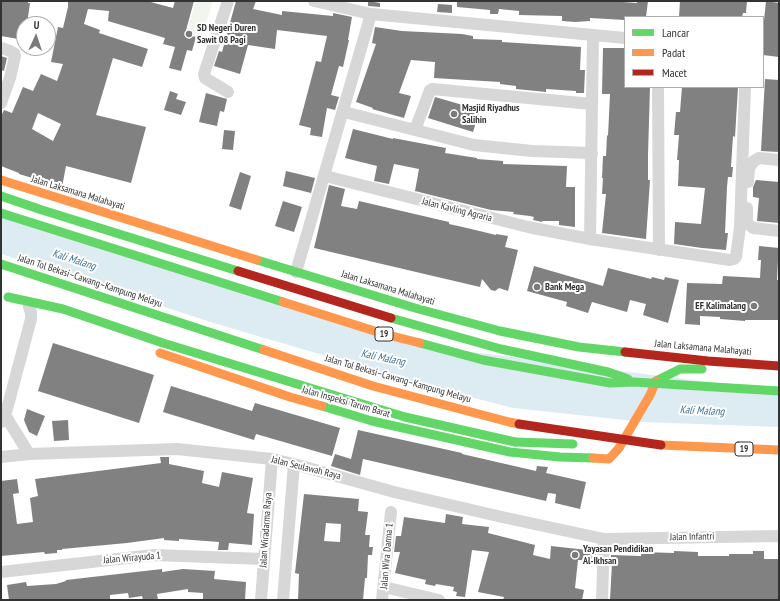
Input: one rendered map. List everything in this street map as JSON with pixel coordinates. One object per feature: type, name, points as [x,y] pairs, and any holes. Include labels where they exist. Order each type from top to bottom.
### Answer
[{"type":"main road","name":"Jalan Laksamana Malahayati","points":[[1,180],[296,272],[467,323],[579,347],[708,361],[779,366]]},
{"type":"main road","points":[[1,196],[386,317],[501,349],[608,372],[634,382]]},
{"type":"main road","name":"19","points":[[1,213],[384,334],[483,360],[610,383],[634,382],[779,391]]},
{"type":"main road","name":"Jalan Tol Bekasi–Cawang–Kampung Melayu","points":[[1,264],[381,388],[509,422],[661,446],[779,450]]},
{"type":"main road","points":[[4,296],[63,309],[163,343],[405,418],[515,442],[661,446]]},
{"type":"main road","points":[[4,296],[54,317]]},
{"type":"main road","points":[[579,347],[593,355],[600,357],[636,362]]},
{"type":"main road","name":"Jalan Inspeksi Tarum Barat","points":[[150,349],[290,397],[372,421],[510,452],[560,457],[609,459],[616,453],[650,395],[655,379]]},
{"type":"main road","name":"Jalan Laksamana Malahayati","points":[[655,379],[680,369],[779,375]]},
{"type":"street","points":[[228,1],[204,74],[205,78],[228,92]]},
{"type":"street","points":[[314,1],[371,14],[624,38]]},
{"type":"street","points":[[296,272],[344,112],[371,14]]},
{"type":"street","points":[[590,239],[593,35]]},
{"type":"street","points":[[1,48],[10,50],[15,56],[10,78],[1,103]]},
{"type":"street","points":[[658,88],[659,250]]},
{"type":"street","name":"Jalan Kavling Agraria","points":[[324,176],[528,227],[590,239],[730,260],[736,257],[740,227],[745,88]]},
{"type":"street","points":[[415,130],[430,90],[432,89],[592,104]]},
{"type":"street","points":[[344,112],[474,145],[532,151],[592,154]]},
{"type":"street","points":[[779,160],[759,158],[752,163],[748,173],[746,217],[748,222],[754,228],[779,231]]},
{"type":"street","points":[[29,307],[31,319],[3,418],[29,454]]},
{"type":"street","name":"Jalan Seulawah Raya","points":[[1,457],[29,454],[177,449],[272,459],[394,492],[604,539]]},
{"type":"street","name":"Jalan Wiradarma Raya","points":[[261,600],[272,459]]},
{"type":"street","points":[[283,600],[294,464]]},
{"type":"street","name":"Jalan Wira Darma 1","points":[[382,600],[391,512]]},
{"type":"street","name":"Jalan Infantri","points":[[604,539],[779,536]]},
{"type":"street","points":[[602,600],[604,539]]},
{"type":"street","name":"Jalan Wirayuda 1","points":[[1,572],[154,555],[264,559]]},
{"type":"street","points":[[384,587],[439,600]]},
{"type":"shaded area","points":[[196,1],[213,1],[202,36],[187,31]]},
{"type":"water","name":"Kali Malang","points":[[1,213],[433,347],[779,391],[779,427],[644,422],[513,408],[435,388],[217,324],[1,254]]},
{"type":"building","points":[[1,1],[28,1],[28,3],[30,3],[28,16],[16,16],[16,39],[1,36]]},
{"type":"building","points":[[68,1],[147,1],[173,8],[175,1],[194,1],[185,34],[196,37],[192,51],[187,50],[181,71],[169,68],[175,47],[163,44],[165,38],[108,21],[109,11],[88,9],[84,24],[100,30],[99,33],[148,49],[142,67],[113,58],[96,115],[146,127],[131,183],[66,166],[62,187],[19,174],[1,166],[1,116],[4,110],[12,113],[23,87],[33,91],[41,74],[57,81],[63,64],[51,62],[52,56],[56,56],[56,37],[58,27],[63,28]],"holes":[[[38,113],[61,124],[53,141],[32,129]]]},
{"type":"building","points":[[236,1],[256,1],[253,9],[282,15],[282,11],[333,16],[333,13],[352,17],[343,67],[339,66],[331,95],[339,97],[335,110],[327,108],[322,137],[310,135],[311,128],[299,125],[316,61],[321,62],[327,36],[277,30],[275,49],[248,45],[240,74],[214,66],[219,51],[222,52]]},
{"type":"building","points":[[368,1],[380,3],[380,7],[368,6]]},
{"type":"building","points":[[457,1],[608,1],[637,3],[637,1],[648,1],[646,16],[624,16],[624,20],[590,18],[590,21],[575,22],[562,21],[562,16],[519,15],[519,11],[499,9],[498,14],[490,14],[490,10],[457,7]]},
{"type":"building","points":[[680,1],[747,1],[746,13],[743,13],[742,16],[679,16]]},
{"type":"building","points":[[766,1],[779,3],[779,57],[764,55],[764,20]]},
{"type":"building","points":[[438,4],[452,5],[452,13],[437,12]]},
{"type":"building","points":[[375,27],[402,31],[462,34],[473,36],[473,39],[502,40],[502,42],[581,47],[580,70],[585,70],[584,93],[546,89],[546,92],[516,89],[516,86],[500,84],[500,82],[434,78],[435,62],[411,60],[399,93],[411,96],[404,118],[372,109],[373,108],[356,102],[376,44],[372,43]]},
{"type":"building","points":[[603,48],[624,48],[624,88],[650,88],[648,180],[650,180],[646,239],[602,233],[606,194],[602,194],[603,156],[606,156],[610,94],[602,94]]},
{"type":"building","points":[[1,56],[7,58],[4,71],[1,70]]},
{"type":"building","points":[[765,79],[779,80],[779,152],[761,151]]},
{"type":"building","points":[[682,88],[738,88],[735,137],[733,136],[731,167],[733,167],[732,177],[728,177],[727,187],[725,233],[728,233],[726,250],[674,244],[675,222],[701,224],[705,188],[678,186],[679,160],[677,160],[679,135],[674,135],[676,112],[680,112]]},
{"type":"building","points":[[170,91],[178,94],[176,99],[186,102],[181,115],[164,110]]},
{"type":"building","points":[[206,93],[227,99],[224,112],[220,111],[217,126],[199,122]]},
{"type":"building","name":"Masjid Riyadhus Salihin","points":[[435,97],[480,110],[473,132],[428,118]]},
{"type":"building","points":[[353,129],[393,139],[446,148],[445,153],[477,159],[503,161],[503,164],[567,166],[566,187],[575,187],[575,227],[559,225],[559,221],[542,222],[533,220],[534,217],[513,214],[514,212],[491,210],[415,191],[419,169],[394,164],[389,184],[374,181],[377,166],[345,158]]},
{"type":"building","points":[[224,130],[235,131],[233,150],[222,149]]},
{"type":"building","points":[[286,171],[315,178],[311,193],[283,186]]},
{"type":"building","points":[[240,172],[251,176],[241,210],[229,206]]},
{"type":"building","points":[[756,180],[779,182],[779,223],[757,221],[759,198],[753,197],[753,187]]},
{"type":"building","points":[[329,185],[345,189],[341,206],[357,209],[359,201],[449,222],[449,224],[496,235],[508,236],[505,247],[518,250],[508,291],[499,288],[495,291],[491,290],[482,279],[480,287],[314,248]]},
{"type":"building","points":[[283,201],[302,207],[294,232],[275,226]]},
{"type":"building","points":[[759,246],[779,248],[777,280],[779,280],[779,320],[745,321],[720,319],[720,317],[700,316],[700,325],[685,324],[687,283],[722,284],[723,276],[760,278],[761,260],[758,260]]},
{"type":"building","points":[[534,266],[603,286],[608,268],[651,279],[652,277],[664,280],[665,277],[679,280],[668,323],[643,315],[646,304],[630,300],[627,312],[592,302],[588,313],[566,306],[567,302],[527,291]]},
{"type":"building","points":[[53,343],[154,375],[139,423],[38,391]]},
{"type":"building","points":[[171,386],[252,411],[255,403],[340,428],[332,456],[256,434],[254,440],[163,412]]},
{"type":"building","points":[[27,409],[45,416],[37,436],[29,432],[24,420]]},
{"type":"building","points":[[68,420],[69,440],[54,441],[52,421]]},
{"type":"building","points":[[358,430],[536,471],[537,466],[548,467],[546,473],[586,482],[580,509],[555,503],[556,494],[548,493],[546,501],[363,459],[360,475],[331,466],[335,454],[351,459]]},
{"type":"building","points":[[160,457],[169,457],[169,464],[204,471],[202,483],[219,487],[222,472],[253,478],[247,513],[254,514],[252,545],[229,543],[228,550],[218,550],[219,542],[179,539],[179,541],[164,540],[164,538],[62,549],[57,550],[57,553],[45,554],[44,552],[1,556],[1,481],[17,479],[19,493],[13,494],[17,524],[33,522],[30,498],[38,496],[35,479],[161,463]]},
{"type":"building","points":[[304,494],[359,499],[358,511],[368,512],[365,535],[370,535],[369,547],[373,547],[372,555],[368,555],[367,578],[365,578],[363,600],[298,600],[299,574],[295,573]],"holes":[[[326,523],[341,524],[340,542],[324,541]]]},
{"type":"building","points":[[446,514],[463,517],[462,524],[489,527],[488,533],[535,545],[533,555],[550,559],[551,546],[596,551],[596,561],[578,560],[575,588],[584,590],[582,600],[503,600],[504,597],[478,592],[489,552],[472,550],[465,597],[456,596],[457,592],[453,591],[454,587],[425,584],[426,580],[395,573],[400,552],[394,552],[396,536],[401,536],[404,517],[445,523]]},
{"type":"building","points":[[674,551],[698,552],[698,556],[729,556],[729,554],[753,554],[753,551],[764,551],[764,559],[779,559],[779,600],[610,600],[611,555],[641,556],[641,552],[674,553]]},
{"type":"building","points":[[162,569],[162,572],[183,569],[215,571],[214,579],[246,582],[245,600],[203,599],[203,593],[188,592],[188,589],[157,594],[158,600],[143,600],[142,596],[129,598],[128,593],[110,595],[110,600],[9,600],[7,585],[26,582],[27,586],[56,584],[66,580]]},
{"type":"traffic: fast","points":[[1,196],[238,271]]},
{"type":"traffic: fast","points":[[1,213],[283,302]]},
{"type":"traffic: fast","points":[[257,260],[415,308],[500,331],[579,347],[625,352]]},
{"type":"traffic: fast","points":[[1,264],[264,350]]},
{"type":"traffic: fast","points":[[8,297],[63,309],[163,343],[405,417],[515,442]]},
{"type":"traffic: fast","points":[[391,318],[501,349],[608,372],[628,379]]},
{"type":"traffic: fast","points":[[420,343],[483,360],[610,383],[634,382],[779,391]]},
{"type":"traffic: fast","points":[[656,381],[680,369],[702,369]]},
{"type":"traffic: fast","points":[[322,406],[372,421],[510,452],[560,457],[593,458]]},
{"type":"traffic: fast","points":[[515,442],[573,444]]},
{"type":"traffic: slow","points":[[1,180],[257,260]]},
{"type":"traffic: slow","points":[[283,302],[384,334],[420,343]]},
{"type":"traffic: slow","points":[[264,350],[373,386],[519,424]]},
{"type":"traffic: slow","points":[[160,353],[290,397],[322,406]]},
{"type":"traffic: slow","points":[[593,458],[609,459],[619,448],[650,395],[656,381]]},
{"type":"traffic: slow","points":[[661,445],[779,450]]},
{"type":"traffic: jam","points":[[238,271],[391,318]]},
{"type":"traffic: jam","points":[[625,352],[708,361],[779,366]]},
{"type":"traffic: jam","points":[[519,424],[661,445]]},
{"type":"place","name":"SD Negeri Duren Sawit 08 Pagi","points":[[189,34]]},
{"type":"place","name":"Masjid Riyadhus Salihin","points":[[454,114]]},
{"type":"place","name":"Bank Mega","points":[[537,287]]},
{"type":"place","name":"EF Kalimalang","points":[[754,306]]},
{"type":"place","name":"Yayasan Pendidikan Al-Ikhsan","points":[[575,555]]}]
